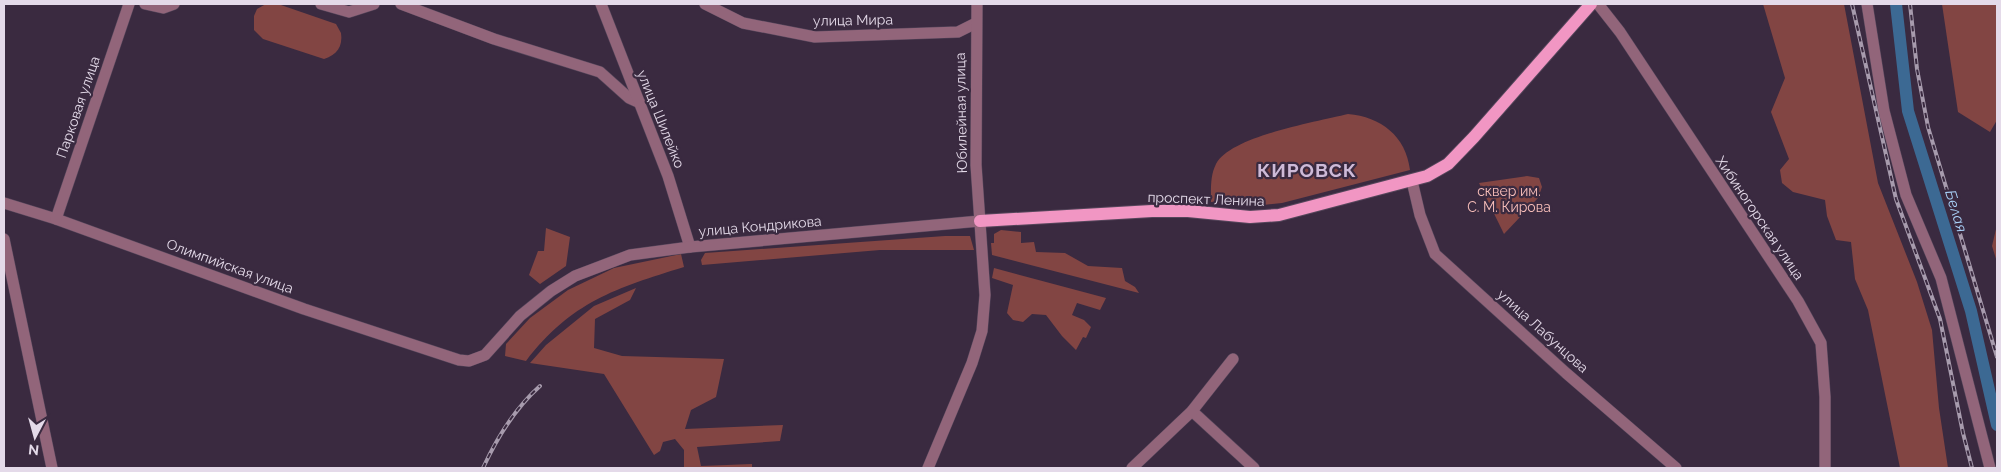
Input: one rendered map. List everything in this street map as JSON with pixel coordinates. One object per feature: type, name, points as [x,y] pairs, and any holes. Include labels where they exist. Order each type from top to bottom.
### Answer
[{"type":"main road","name":"проспект Ленина","points":[[980,221],[1152,211],[1188,211],[1250,217],[1279,215],[1415,180],[1437,172],[1461,151],[1597,5]]},
{"type":"street","name":"Парковая улица","points":[[56,219],[129,4]]},
{"type":"street","points":[[145,4],[163,8],[174,4]]},
{"type":"street","points":[[321,4],[350,12],[374,4]]},
{"type":"street","points":[[401,4],[494,39],[600,72],[629,98],[640,103]]},
{"type":"street","name":"улица Шилейко","points":[[601,4],[668,176],[690,247]]},
{"type":"street","name":"улица Мира","points":[[705,4],[742,23],[815,37],[958,32],[976,22]]},
{"type":"street","name":"Юбилейная улица","points":[[928,468],[961,390],[982,331],[984,274],[976,149],[977,4]]},
{"type":"street","points":[[1867,4],[1884,111],[1906,195],[1940,278],[1990,468]]},
{"type":"street","name":"Хибиногорская улица","points":[[1597,5],[1620,32],[1798,301],[1822,343],[1825,397],[1825,468]]},
{"type":"street","name":"улица Лабунцова","points":[[1415,180],[1416,199],[1431,247],[1440,259],[1566,373],[1676,468]]},
{"type":"street","name":"Олимпийская улица","points":[[4,203],[56,219],[304,309],[446,356],[469,361],[485,355],[520,316],[551,290]]},
{"type":"street","name":"улица Кондрикова","points":[[551,290],[575,276],[621,258],[690,247],[980,221]]},
{"type":"street","points":[[4,240],[52,468]]},
{"type":"street","points":[[1132,468],[1192,411],[1233,359]]},
{"type":"street","points":[[1192,411],[1254,468]]},
{"type":"green space","points":[[266,4],[278,4],[336,24],[341,33],[340,46],[336,52],[324,59],[263,39],[254,30],[254,16],[257,9]]},
{"type":"green space","points":[[1763,4],[1844,4],[1878,183],[1917,282],[1932,330],[1939,408],[1948,468],[1900,468],[1868,310],[1855,279],[1851,242],[1836,240],[1827,216],[1825,200],[1793,192],[1782,183],[1780,170],[1789,159],[1771,112],[1785,78]]},
{"type":"green space","points":[[1942,4],[1997,4],[1997,120],[1990,132],[1958,112]]},
{"type":"green space","points":[[1348,114],[1371,119],[1390,130],[1403,147],[1408,158],[1410,170],[1282,203],[1254,206],[1211,202],[1213,173],[1216,164],[1225,154],[1256,138],[1296,126]]},
{"type":"green space","name":"сквер им. С. М. Кирова","points":[[1527,176],[1539,178],[1542,187],[1538,198],[1504,234],[1479,183]]},
{"type":"green space","points":[[1997,225],[1997,262],[1992,246]]},
{"type":"green space","points":[[546,228],[570,237],[566,266],[540,284],[529,275],[538,251],[544,251]]},
{"type":"green space","points":[[1001,230],[1021,232],[1021,243],[1034,242],[1036,252],[1065,253],[1088,266],[1122,268],[1125,281],[1135,287],[1139,293],[992,255],[991,243],[994,243],[994,234]]},
{"type":"green space","points":[[945,236],[970,236],[974,250],[880,250],[702,265],[701,260],[705,253]]},
{"type":"green space","points":[[681,254],[684,267],[637,282],[596,300],[560,324],[526,361],[505,356],[506,344],[530,318],[568,290],[614,268]]},
{"type":"green space","points":[[994,268],[1106,298],[1100,310],[1077,303],[1072,315],[1084,320],[1091,327],[1086,338],[1083,337],[1076,350],[1062,336],[1046,315],[1032,314],[1023,322],[1013,320],[1007,313],[1013,285],[992,278]]},
{"type":"green space","points":[[636,288],[630,300],[595,319],[594,348],[622,356],[724,359],[716,397],[691,410],[685,429],[783,425],[780,441],[697,447],[701,466],[752,464],[752,468],[684,468],[684,450],[675,439],[663,442],[660,451],[654,455],[604,374],[530,363],[546,345],[594,306]]},
{"type":"waterway","name":"Белая","points":[[1896,4],[1908,111],[1971,311],[1997,425]]},
{"type":"railway","points":[[1852,4],[1896,199],[1940,319],[1972,468]]},
{"type":"railway","points":[[1910,4],[1917,69],[1928,127],[1997,357]]},
{"type":"railway","points":[[483,468],[507,424],[522,404],[540,386]]},
{"type":"district","name":"КИРОВСК","points":[[1307,170]]}]
